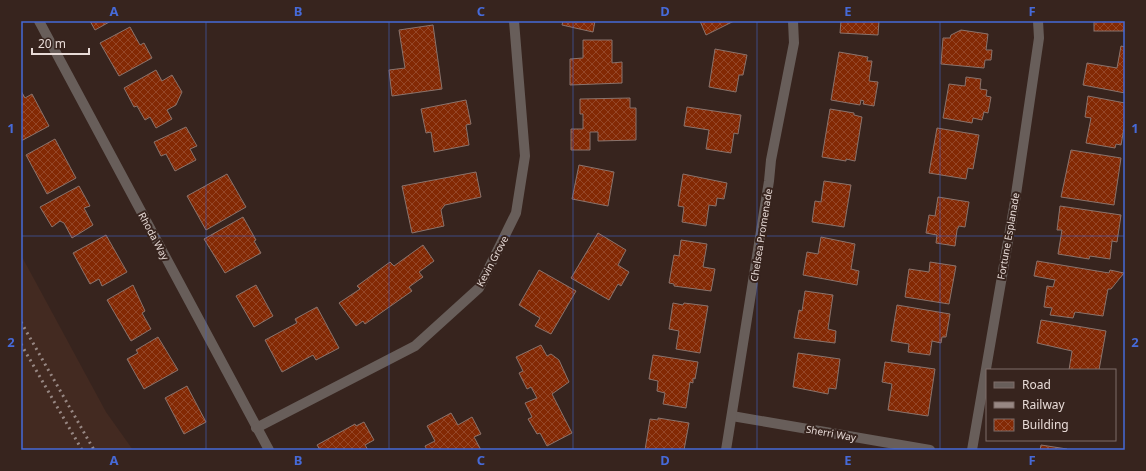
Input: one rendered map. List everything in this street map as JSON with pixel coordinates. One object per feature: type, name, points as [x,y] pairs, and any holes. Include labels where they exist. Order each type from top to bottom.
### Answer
[{"type":"street","name":"Rhoda Way","points":[[39,21],[268,450]]},
{"type":"street","name":"Kevin Grove","points":[[256,428],[415,346],[479,288],[516,213],[525,156],[514,21]]},
{"type":"street","name":"Chelsea Promenade","points":[[726,450],[769,181],[771,160],[794,43],[793,21]]},
{"type":"street","name":"Fortune Esplanade","points":[[972,450],[1016,193],[1039,38],[1038,21]]},
{"type":"street","name":"Sherri Way","points":[[732,416],[930,450]]},
{"type":"shaded area","points":[[21,255],[106,412],[133,450],[21,450]]},
{"type":"building","points":[[90,21],[111,21],[95,30]]},
{"type":"building","points":[[563,21],[595,21],[593,32],[562,25]]},
{"type":"building","points":[[700,21],[734,21],[706,35]]},
{"type":"building","points":[[841,21],[879,21],[878,35],[840,33]]},
{"type":"building","points":[[1094,21],[1125,21],[1125,31],[1094,31]]},
{"type":"building","points":[[433,25],[442,89],[392,96],[389,70],[405,68],[399,30]]},
{"type":"building","points":[[130,27],[140,45],[144,43],[152,58],[119,76],[100,43]]},
{"type":"building","points":[[961,30],[988,34],[986,50],[992,50],[991,60],[985,60],[984,68],[941,64],[943,38],[950,38],[951,35]]},
{"type":"building","points":[[583,40],[612,40],[612,63],[622,62],[622,83],[570,85],[570,59],[583,58]]},
{"type":"building","points":[[1121,46],[1125,47],[1125,93],[1083,85],[1087,63],[1117,68]]},
{"type":"building","points":[[715,49],[747,55],[743,75],[739,75],[736,92],[709,87]]},
{"type":"building","points":[[839,52],[868,57],[867,61],[872,61],[869,81],[878,82],[874,106],[863,104],[864,101],[861,100],[860,105],[831,100]]},
{"type":"building","points":[[156,70],[162,81],[172,75],[182,92],[176,105],[167,110],[172,119],[156,128],[150,117],[145,120],[137,106],[134,107],[124,88]]},
{"type":"building","points":[[966,77],[981,79],[980,89],[987,90],[986,96],[991,97],[988,113],[984,112],[982,120],[973,118],[972,123],[943,118],[949,84],[965,86]]},
{"type":"building","points":[[21,91],[25,98],[32,94],[49,126],[21,141]]},
{"type":"building","points":[[1088,96],[1125,103],[1125,122],[1121,145],[1116,144],[1115,148],[1086,143],[1091,118],[1085,117]]},
{"type":"building","points":[[630,98],[630,108],[636,108],[636,140],[598,141],[598,132],[590,132],[590,150],[571,150],[571,129],[583,129],[583,114],[580,114],[580,99]]},
{"type":"building","points":[[466,100],[471,124],[466,125],[469,145],[434,152],[431,132],[426,133],[421,109]]},
{"type":"building","points":[[687,107],[741,115],[738,134],[734,133],[731,153],[706,149],[709,130],[684,126]]},
{"type":"building","points":[[830,109],[854,113],[854,115],[862,117],[855,161],[822,157]]},
{"type":"building","points":[[186,127],[197,146],[190,149],[196,160],[175,171],[166,154],[161,156],[154,142]]},
{"type":"building","points":[[937,128],[979,135],[973,169],[968,168],[966,179],[929,173]]},
{"type":"building","points":[[55,139],[76,178],[47,194],[26,155]]},
{"type":"building","points":[[1071,150],[1121,158],[1114,205],[1061,197]]},
{"type":"building","points":[[579,165],[614,172],[608,206],[572,199]]},
{"type":"building","points":[[476,172],[481,197],[445,205],[441,210],[444,226],[412,233],[402,186]]},
{"type":"building","points":[[227,174],[246,207],[206,230],[187,196]]},
{"type":"building","points":[[683,174],[727,183],[724,199],[717,198],[716,206],[709,205],[706,226],[682,222],[684,207],[678,206]]},
{"type":"building","points":[[824,181],[851,185],[844,227],[812,222],[815,201],[821,202]]},
{"type":"building","points":[[79,186],[90,206],[84,208],[93,225],[72,238],[64,223],[60,221],[52,227],[40,207]]},
{"type":"building","points":[[938,197],[969,202],[965,227],[959,226],[955,246],[936,243],[937,235],[926,233],[929,215],[935,216]]},
{"type":"building","points":[[1060,206],[1121,215],[1117,242],[1112,241],[1110,259],[1090,256],[1089,259],[1058,254],[1062,230],[1057,230]]},
{"type":"building","points":[[243,217],[256,240],[254,241],[261,253],[225,273],[204,239]]},
{"type":"building","points":[[598,233],[626,250],[618,265],[629,272],[621,286],[618,284],[609,300],[571,278]]},
{"type":"building","points":[[106,235],[127,272],[102,286],[99,279],[90,284],[73,253]]},
{"type":"building","points":[[821,237],[855,244],[851,269],[859,271],[857,285],[803,275],[807,252],[818,254]]},
{"type":"building","points":[[681,240],[707,244],[703,267],[715,269],[711,291],[674,286],[674,284],[669,283],[674,255],[679,256]]},
{"type":"building","points":[[423,245],[434,261],[419,272],[423,277],[409,287],[412,291],[365,324],[363,321],[356,326],[339,303],[360,289],[357,286],[390,262],[394,266]]},
{"type":"building","points":[[1037,261],[1109,273],[1110,270],[1124,273],[1111,289],[1108,289],[1103,316],[1075,312],[1073,318],[1050,315],[1052,308],[1044,307],[1047,286],[1053,287],[1055,280],[1034,276]]},
{"type":"building","points":[[930,262],[956,266],[949,304],[905,297],[909,269],[929,272]]},
{"type":"building","points":[[539,270],[576,291],[551,334],[535,326],[540,318],[519,305]]},
{"type":"building","points":[[133,285],[145,311],[142,313],[151,329],[131,341],[107,300]]},
{"type":"building","points":[[256,285],[273,316],[254,327],[236,296]]},
{"type":"building","points":[[805,291],[833,295],[828,329],[836,331],[835,343],[794,338],[799,310],[802,311]]},
{"type":"building","points":[[673,303],[708,306],[700,353],[676,349],[679,331],[669,329]]},
{"type":"building","points":[[897,305],[950,314],[946,337],[942,337],[941,343],[932,341],[930,355],[908,352],[909,344],[891,341]]},
{"type":"building","points":[[317,307],[339,348],[316,360],[313,355],[282,372],[265,340],[297,323],[295,319]]},
{"type":"building","points":[[1041,320],[1106,331],[1099,369],[1069,369],[1072,351],[1037,343]]},
{"type":"building","points":[[158,337],[178,370],[144,389],[127,359],[138,353],[136,350]]},
{"type":"building","points":[[541,345],[547,356],[551,354],[559,360],[569,382],[552,394],[572,433],[547,446],[540,433],[537,434],[528,419],[532,417],[525,403],[537,398],[531,387],[527,389],[519,373],[523,371],[516,357]]},
{"type":"building","points":[[798,353],[840,359],[836,389],[829,388],[828,394],[793,387]]},
{"type":"building","points":[[653,355],[698,362],[695,379],[693,378],[693,383],[690,382],[686,408],[663,404],[665,393],[657,391],[658,381],[649,379]]},
{"type":"building","points":[[885,362],[935,369],[928,416],[888,410],[892,384],[882,382]]},
{"type":"building","points":[[187,386],[206,422],[184,434],[165,398]]},
{"type":"building","points":[[451,413],[458,425],[472,417],[481,434],[474,437],[481,450],[427,450],[425,446],[435,441],[427,426]]},
{"type":"building","points":[[658,418],[689,423],[684,450],[645,450],[650,419],[658,420]]},
{"type":"building","points":[[364,422],[374,440],[365,445],[368,450],[320,450],[317,445],[355,424],[356,426]]},
{"type":"building","points":[[1041,445],[1067,449],[1040,450]]},
{"type":"railway","points":[[21,322],[94,450]]},
{"type":"railway","points":[[21,344],[82,450]]}]
